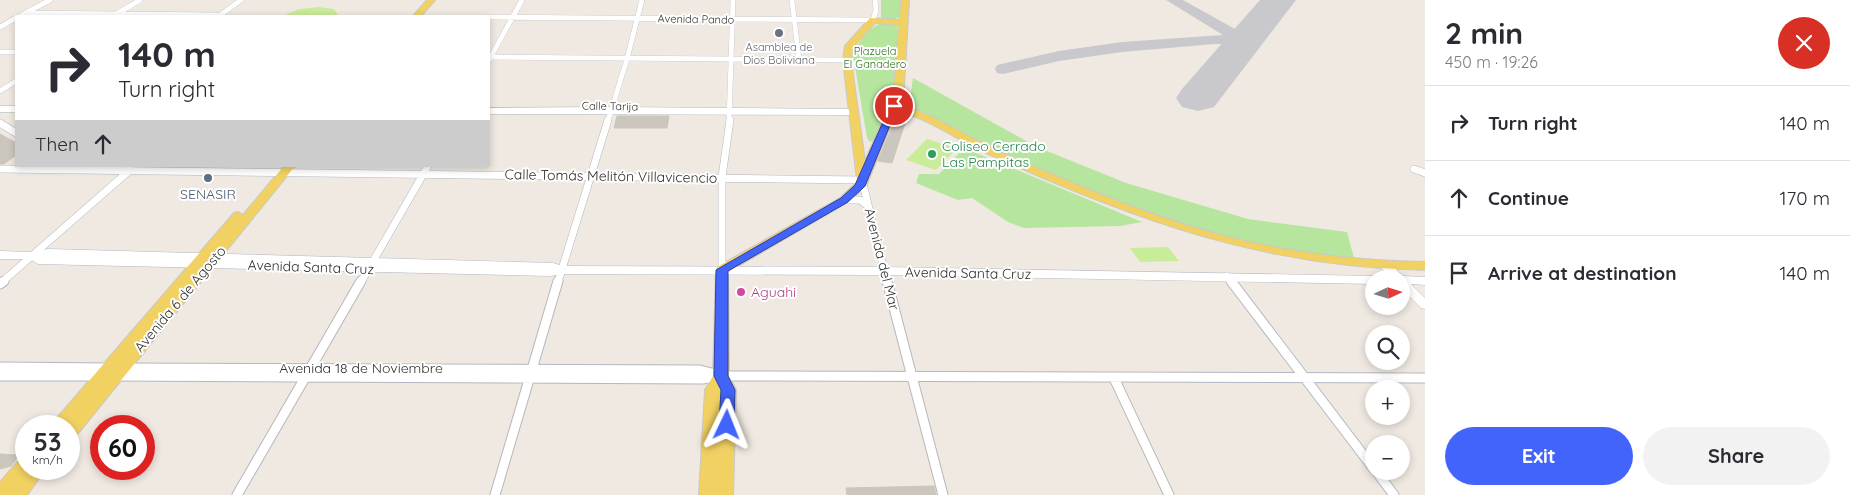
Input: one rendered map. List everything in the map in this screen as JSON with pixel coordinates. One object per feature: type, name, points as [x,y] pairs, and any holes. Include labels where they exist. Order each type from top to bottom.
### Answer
[{"type":"main road","points":[[410,15],[423,0]]},
{"type":"main road","points":[[418,15],[431,0]]},
{"type":"main road","points":[[724,495],[728,390],[721,376],[722,270],[844,200],[860,186],[894,106],[899,87],[905,0]]},
{"type":"main road","name":"Avenida Pando","points":[[873,20],[904,23]]},
{"type":"main road","name":"Avenida del Mar","points":[[862,180],[847,60],[848,46],[873,20]]},
{"type":"main road","name":"Calle Tarija","points":[[490,106],[722,112],[731,110],[854,112]]},
{"type":"main road","points":[[894,106],[916,112],[1001,156],[1105,199],[1180,227],[1258,247],[1321,258],[1385,265],[1425,266]]},
{"type":"main road","points":[[0,107],[15,107]]},
{"type":"main road","name":"Calle Tarija","points":[[490,111],[612,108]]},
{"type":"main road","points":[[857,144],[864,150],[876,148]]},
{"type":"main road","name":"Avenida 6 de Agosto","points":[[69,415],[111,372],[282,169]]},
{"type":"main road","name":"Avenida Santa Cruz","points":[[0,255],[33,256],[48,253],[206,261],[371,266],[553,267],[562,270],[884,271],[1365,280]]},
{"type":"main road","points":[[1385,265],[1390,270]]},
{"type":"main road","points":[[1410,280],[1425,281]]},
{"type":"main road","points":[[1410,289],[1425,305]]},
{"type":"main road","name":"Avenida 6 de Agosto","points":[[80,416],[111,372]]},
{"type":"main road","points":[[708,495],[713,390],[721,376]]},
{"type":"main road","points":[[0,495],[15,477]]},
{"type":"main road","points":[[16,495],[29,480]]},
{"type":"street","points":[[22,15],[50,0]]},
{"type":"street","points":[[27,13],[115,15],[140,0]]},
{"type":"street","points":[[221,15],[241,0]]},
{"type":"street","points":[[490,56],[522,0]]},
{"type":"street","points":[[495,495],[531,368],[612,108],[642,0]]},
{"type":"street","points":[[722,270],[722,177],[731,110],[733,0]]},
{"type":"street","points":[[792,0],[800,60]]},
{"type":"street","points":[[873,20],[876,10],[875,0]]},
{"type":"street","name":"Avenida Pando","points":[[490,17],[873,20]]},
{"type":"street","points":[[0,28],[15,19]]},
{"type":"street","points":[[0,52],[15,52]]},
{"type":"street","points":[[490,58],[847,60]]},
{"type":"street","points":[[0,91],[15,82]]},
{"type":"street","points":[[0,123],[15,132]]},
{"type":"street","points":[[2,170],[15,162]]},
{"type":"street","points":[[0,284],[132,168]]},
{"type":"street","name":"Calle Tomás Melitón Villavicencio","points":[[2,170],[132,168],[425,170],[862,180]]},
{"type":"street","points":[[238,495],[425,170]]},
{"type":"street","points":[[1414,170],[1425,173]]},
{"type":"street","name":"Avenida del Mar","points":[[862,180],[943,495]]},
{"type":"street","points":[[844,200],[860,200],[869,208]]},
{"type":"street","points":[[1227,276],[1365,457]]},
{"type":"street","name":"Avenida 18 de Noviembre","points":[[0,367],[305,378],[703,379],[721,376],[1425,378]]},
{"type":"street","name":"Avenida 18 de Noviembre","points":[[0,376],[311,368],[700,370],[721,376]]},
{"type":"street","points":[[1114,378],[1169,495]]},
{"type":"street","points":[[1383,480],[1394,495]]},
{"type":"green space","points":[[881,0],[904,0],[902,16],[891,20],[881,17]]},
{"type":"green space","points":[[319,7],[333,9],[338,14],[285,15],[300,9]]},
{"type":"green space","name":"Plazuela El Ganadero","points":[[884,23],[893,23],[897,26],[898,31],[893,91],[875,139],[870,142],[867,138],[853,55],[865,35],[874,27]]},
{"type":"green space","points":[[913,78],[1037,147],[1126,183],[1248,219],[1347,232],[1354,258],[1317,255],[1245,241],[1174,221],[1104,196],[988,146],[909,106]]},
{"type":"green space","name":"Coliseo Cerrado Las Pampitas","points":[[927,139],[957,148],[936,170],[906,160]]},
{"type":"green space","points":[[964,148],[1142,222],[1120,226],[1024,228],[1008,222],[972,198],[958,200],[916,183],[919,174],[939,174]]},
{"type":"green space","points":[[1168,247],[1179,261],[1140,262],[1130,248]]},
{"type":"building","points":[[617,116],[669,116],[667,128],[614,128]]},
{"type":"building","points":[[895,120],[905,123],[892,163],[878,161]]},
{"type":"building","points":[[0,134],[15,142],[15,156],[4,164],[0,164]]},
{"type":"building","points":[[0,454],[15,455],[15,461],[11,466],[0,469]]},
{"type":"building","points":[[934,486],[936,495],[847,495],[846,488]]},
{"type":"taxiway","points":[[1003,69],[1059,56],[1122,47],[1215,39],[1245,41],[1173,0]]},
{"type":"runway","points":[[1198,98],[1279,0]]},
{"type":"place","name":"Asamblea de Dios Boliviana","points":[[779,33]]},
{"type":"place","name":"Coliseo Cerrado Las Pampitas","points":[[932,154]]},
{"type":"place","name":"SENASIR","points":[[208,178]]},
{"type":"place","name":"Aguahi","points":[[741,292]]},
{"type":"route","points":[[727,425],[728,390],[721,376],[722,270],[844,200],[860,186],[894,106]]}]
